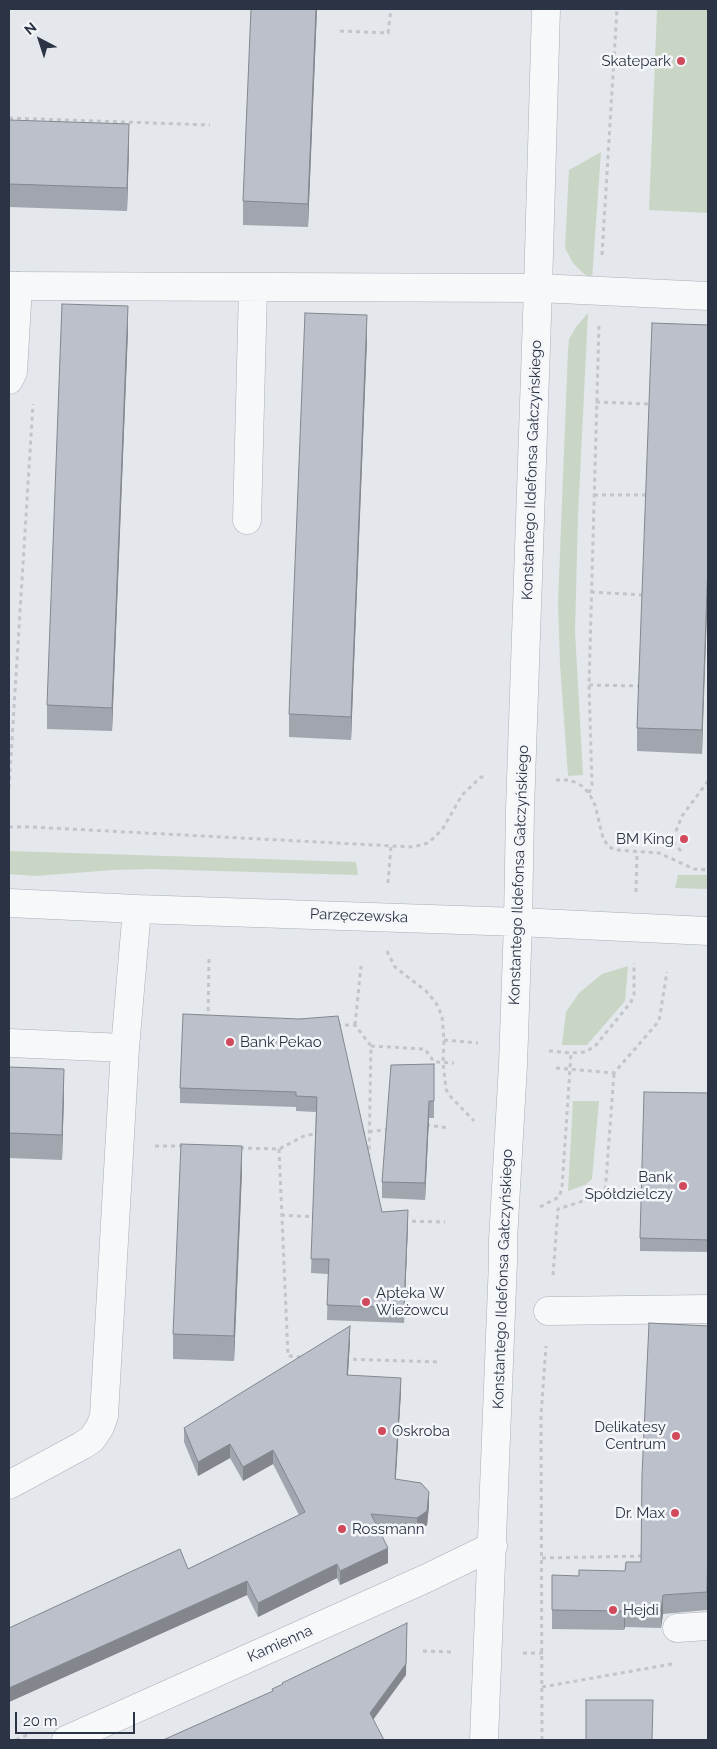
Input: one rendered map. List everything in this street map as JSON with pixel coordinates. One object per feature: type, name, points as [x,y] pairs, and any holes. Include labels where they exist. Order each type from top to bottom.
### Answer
[{"type":"street","name":"Konstantego Ildefonsa Gałczyńskiego","points":[[484,1740],[504,1226],[513,1065],[546,9]]},
{"type":"street","points":[[9,380],[13,372],[13,286],[538,288],[708,296]]},
{"type":"street","points":[[247,520],[253,288]]},
{"type":"street","name":"Parzęczewska","points":[[9,903],[708,931]]},
{"type":"street","points":[[9,1485],[83,1446],[92,1439],[100,1428],[104,1416],[125,1048],[137,909]]},
{"type":"street","points":[[9,1043],[125,1048]]},
{"type":"street","points":[[548,1311],[708,1309]]},
{"type":"street","name":"Kamienna","points":[[66,1740],[427,1578],[493,1546]]},
{"type":"street","points":[[677,1628],[708,1626]]},
{"type":"path","points":[[340,32],[388,33],[391,9]]},
{"type":"path","points":[[602,256],[617,9]]},
{"type":"path","points":[[9,118],[210,125]]},
{"type":"path","points":[[589,793],[592,785],[589,685],[599,321]]},
{"type":"path","points":[[9,788],[34,395]]},
{"type":"path","points":[[596,402],[650,404]]},
{"type":"path","points":[[594,495],[647,495]]},
{"type":"path","points":[[591,592],[643,595]]},
{"type":"path","points":[[589,685],[640,686]]},
{"type":"path","points":[[9,827],[413,847],[428,843],[442,830],[462,795],[481,777]]},
{"type":"path","points":[[570,780],[582,786],[589,793],[595,805],[603,838],[609,846],[616,850],[659,853],[694,869],[708,870]]},
{"type":"path","points":[[680,851],[672,841],[682,816],[708,781]]},
{"type":"path","points":[[387,954],[395,967],[426,991],[436,1003],[442,1016],[443,1062],[446,1089],[449,1095],[508,1154]]},
{"type":"path","points":[[208,1021],[209,959]]},
{"type":"path","points":[[362,966],[355,1025],[371,1046],[369,1162]]},
{"type":"path","points":[[504,1226],[559,1197],[562,1188],[571,1053],[586,1052],[596,1045],[631,1002],[634,995],[634,971]]},
{"type":"path","points":[[542,1740],[542,1415],[548,1311],[558,1209],[605,1194],[614,1072],[659,1021],[667,972]]},
{"type":"path","points":[[330,1025],[355,1025]]},
{"type":"path","points":[[371,1046],[425,1049],[434,1062],[454,1063]]},
{"type":"path","points":[[556,1068],[614,1072]]},
{"type":"path","points":[[419,1124],[449,1128]]},
{"type":"path","points":[[360,1133],[399,1128]]},
{"type":"path","points":[[232,1148],[279,1149],[306,1135],[324,1134]]},
{"type":"path","points":[[147,1145],[184,1146]]},
{"type":"path","points":[[279,1149],[288,1356],[308,1357]]},
{"type":"path","points":[[282,1215],[321,1218]]},
{"type":"path","points":[[396,1221],[445,1222]]},
{"type":"path","points":[[337,1358],[437,1362]]},
{"type":"path","points":[[542,1558],[646,1556]]},
{"type":"path","points":[[542,1687],[679,1663]]},
{"type":"green space","points":[[657,9],[708,9],[708,213],[649,210]]},
{"type":"green space","points":[[601,152],[592,279],[573,263],[565,248],[569,170]]},
{"type":"green space","points":[[588,313],[578,515],[575,631],[583,775],[568,776],[560,664],[558,603],[568,350],[569,339]]},
{"type":"green space","points":[[9,851],[356,862],[358,875],[150,869],[35,876],[9,874]]},
{"type":"green space","points":[[678,875],[708,875],[708,889],[675,888]]},
{"type":"green space","points":[[628,966],[625,1001],[587,1045],[562,1045],[566,1012],[579,993],[602,974]]},
{"type":"green space","points":[[573,1101],[599,1101],[592,1179],[585,1185],[568,1191]]},
{"type":"building","points":[[251,9],[316,9],[308,204],[243,201]]},
{"type":"building","points":[[9,120],[129,124],[127,188],[9,184]]},
{"type":"building","points":[[62,304],[128,306],[112,708],[47,705]]},
{"type":"building","points":[[305,313],[367,315],[351,717],[289,714]]},
{"type":"building","points":[[652,323],[708,325],[708,562],[702,730],[637,728]]},
{"type":"building","points":[[183,1014],[299,1019],[338,1016],[382,1212],[408,1210],[404,1308],[327,1305],[329,1259],[311,1259],[317,1097],[296,1096],[296,1092],[180,1088]]},
{"type":"building","points":[[434,1064],[434,1101],[429,1101],[425,1183],[382,1182],[391,1065]]},
{"type":"building","points":[[9,1067],[64,1069],[62,1135],[9,1133]]},
{"type":"building","points":[[644,1092],[708,1093],[708,1240],[640,1238]]},
{"type":"building","points":[[181,1144],[242,1146],[234,1336],[173,1334]]},
{"type":"building","points":[[649,1323],[708,1326],[707,1592],[663,1595],[661,1610],[552,1610],[552,1575],[579,1576],[579,1570],[625,1571],[626,1562],[641,1562],[642,1475]]},
{"type":"building","points":[[350,1326],[347,1375],[401,1378],[395,1479],[421,1483],[429,1492],[427,1511],[417,1518],[371,1514],[388,1548],[340,1571],[337,1564],[258,1603],[247,1581],[9,1688],[9,1628],[180,1549],[188,1569],[305,1512],[273,1450],[243,1467],[230,1444],[198,1462],[184,1428]]},
{"type":"building","points":[[407,1623],[406,1664],[370,1713],[384,1740],[163,1740],[273,1691],[272,1689],[282,1683]]},
{"type":"building","points":[[586,1700],[653,1700],[652,1740],[586,1740]]},
{"type":"place","name":"Skatepark","points":[[681,61]]},
{"type":"place","name":"BM King","points":[[684,839]]},
{"type":"place","name":"Bank Pekao","points":[[230,1042]]},
{"type":"place","name":"Bank Spółdzielczy","points":[[683,1186]]},
{"type":"place","name":"Apteka W Wieżowcu","points":[[366,1302]]},
{"type":"place","name":"Oskroba","points":[[382,1431]]},
{"type":"place","name":"Delikatesy Centrum","points":[[676,1436]]},
{"type":"place","name":"Dr. Max","points":[[675,1513]]},
{"type":"place","name":"Rossmann","points":[[342,1529]]},
{"type":"place","name":"Hejdi","points":[[613,1610]]}]
